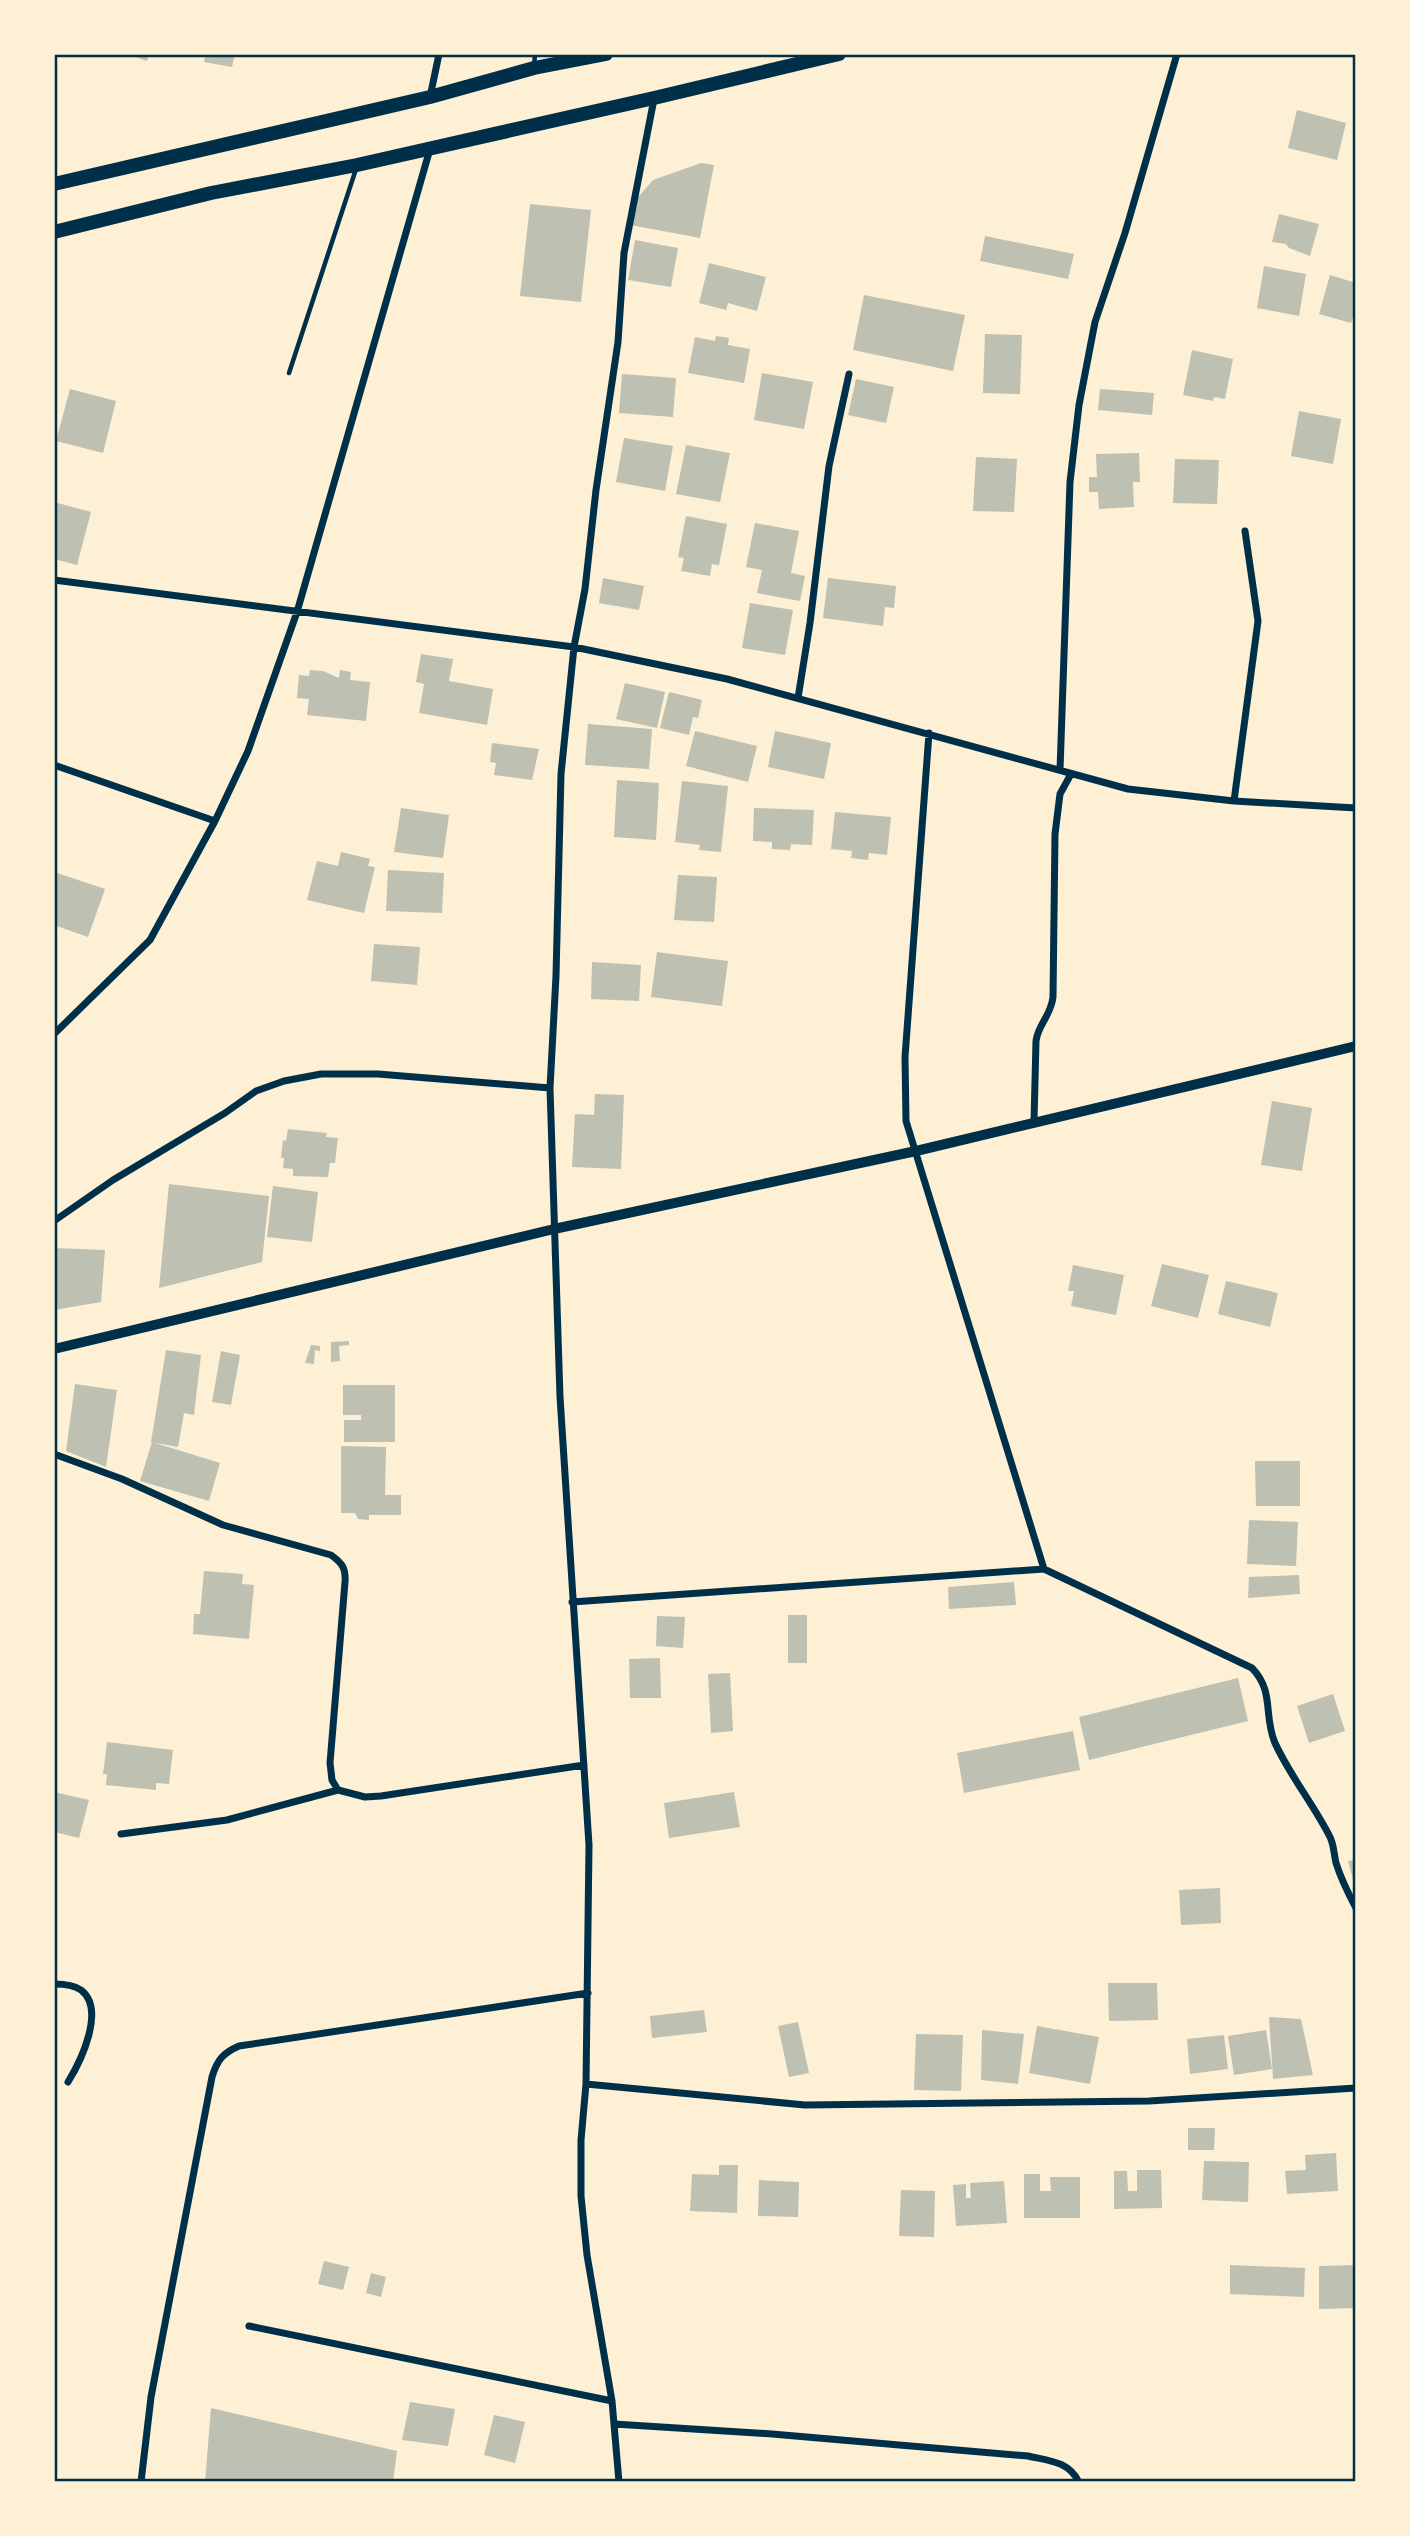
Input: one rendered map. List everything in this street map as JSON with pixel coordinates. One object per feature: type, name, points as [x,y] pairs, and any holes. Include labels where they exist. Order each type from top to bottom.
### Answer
[{"type":"highway","points":[[54,184],[430,97],[534,61],[606,54]]},
{"type":"highway","points":[[54,232],[211,193],[357,164],[839,54]]},
{"type":"street","points":[[430,97],[439,54]]},
{"type":"street","points":[[1060,770],[1070,481],[1079,405],[1095,322],[1125,233],[1177,54]]},
{"type":"street","points":[[619,2482],[612,2401],[587,2255],[581,2196],[581,2140],[586,2084],[589,1845],[560,1397],[550,1088],[561,774],[574,647],[585,589],[596,490],[618,342],[624,253],[654,98]]},
{"type":"street","points":[[54,1034],[150,940],[215,821],[248,751],[297,612],[430,147]]},
{"type":"street","points":[[798,698],[829,466],[849,374]]},
{"type":"street","points":[[1234,801],[1258,621],[1245,531]]},
{"type":"street","points":[[54,580],[574,647],[727,679],[1128,789],[1234,801],[1356,808]]},
{"type":"street","points":[[929,733],[904,1075],[906,1121],[1044,1569]]},
{"type":"street","points":[[54,765],[215,821]]},
{"type":"street","points":[[1034,1121],[1037,1032],[1048,1017],[1053,997],[1056,824],[1060,794],[1071,774]]},
{"type":"street","points":[[54,1349],[554,1229],[916,1151],[1356,1046]]},
{"type":"street","points":[[54,1221],[113,1180],[225,1113],[256,1091],[284,1081],[321,1074],[378,1074],[550,1088]]},
{"type":"street","points":[[54,1454],[122,1479],[223,1525],[331,1555],[340,1561],[345,1569],[345,1582],[330,1763],[332,1780],[338,1790]]},
{"type":"street","points":[[572,1602],[1044,1569],[1252,1668],[1263,1678],[1267,1691],[1269,1726],[1276,1744],[1332,1840],[1345,1888],[1356,1908]]},
{"type":"street","points":[[121,1834],[226,1820],[338,1790],[365,1797],[381,1796],[583,1765]]},
{"type":"street","points":[[54,1984],[80,1989],[89,2001],[91,2027],[77,2067],[68,2082]]},
{"type":"street","points":[[141,2482],[151,2397],[212,2077],[216,2063],[225,2052],[239,2046],[588,1993]]},
{"type":"street","points":[[586,2084],[805,2105],[1149,2101],[1356,2088]]},
{"type":"street","points":[[248,2326],[612,2401]]},
{"type":"street","points":[[614,2424],[772,2434],[1028,2456],[1059,2463],[1073,2471],[1079,2482]]},
{"type":"lane","points":[[289,373],[357,164]]},
{"type":"building","points":[[126,54],[149,54],[147,61]]},
{"type":"building","points":[[206,54],[235,54],[232,67],[204,62]]},
{"type":"building","points":[[1297,110],[1346,123],[1337,160],[1288,148]]},
{"type":"building","points":[[701,163],[714,165],[700,238],[630,225],[634,202],[653,180]]},
{"type":"building","points":[[530,204],[591,210],[581,302],[520,296]]},
{"type":"building","points":[[1279,214],[1319,224],[1310,256],[1289,248],[1286,244],[1272,242]]},
{"type":"building","points":[[985,236],[1074,254],[1068,279],[980,261]]},
{"type":"building","points":[[635,240],[678,248],[671,287],[628,280]]},
{"type":"building","points":[[709,263],[766,277],[757,311],[728,303],[726,310],[699,303]]},
{"type":"building","points":[[1264,266],[1306,274],[1299,316],[1257,308]]},
{"type":"building","points":[[1330,275],[1356,283],[1356,308],[1351,323],[1319,314]]},
{"type":"building","points":[[864,295],[965,315],[953,371],[853,350]]},
{"type":"building","points":[[985,334],[1022,335],[1020,394],[983,393]]},
{"type":"building","points":[[716,336],[729,338],[728,345],[750,349],[744,383],[688,373],[695,337],[715,341]]},
{"type":"building","points":[[1192,350],[1233,359],[1225,399],[1214,397],[1213,401],[1183,395]]},
{"type":"building","points":[[762,373],[813,382],[804,429],[754,420]]},
{"type":"building","points":[[622,374],[676,378],[673,417],[619,413]]},
{"type":"building","points":[[856,379],[894,387],[886,423],[848,415]]},
{"type":"building","points":[[70,389],[116,401],[103,453],[56,441]]},
{"type":"building","points":[[1100,389],[1154,393],[1152,415],[1098,410]]},
{"type":"building","points":[[1299,411],[1341,419],[1333,464],[1291,456]]},
{"type":"building","points":[[624,438],[673,446],[665,491],[616,482]]},
{"type":"building","points":[[686,445],[730,453],[720,502],[676,494]]},
{"type":"building","points":[[1139,453],[1140,482],[1133,482],[1134,507],[1099,509],[1098,492],[1089,492],[1089,477],[1097,477],[1096,454]]},
{"type":"building","points":[[976,457],[1017,459],[1014,512],[973,511]]},
{"type":"building","points":[[1175,459],[1219,460],[1217,504],[1173,503]]},
{"type":"building","points":[[54,502],[91,512],[77,565],[54,559]]},
{"type":"building","points":[[686,516],[727,524],[719,565],[712,564],[710,576],[681,571],[684,558],[678,557]]},
{"type":"building","points":[[755,523],[799,531],[791,573],[805,576],[800,601],[757,593],[762,570],[746,567]]},
{"type":"building","points":[[603,578],[644,586],[639,610],[599,603]]},
{"type":"building","points":[[828,578],[896,586],[894,608],[885,607],[883,626],[823,618]]},
{"type":"building","points":[[750,603],[793,610],[785,655],[742,648]]},
{"type":"building","points":[[421,654],[453,659],[449,681],[493,689],[487,725],[419,713],[424,684],[416,682]]},
{"type":"building","points":[[310,670],[323,671],[339,678],[340,670],[351,672],[350,680],[370,682],[366,721],[307,715],[309,699],[297,698],[299,675],[309,676]]},
{"type":"building","points":[[625,683],[665,692],[657,728],[616,719]]},
{"type":"building","points":[[669,692],[702,700],[698,718],[693,717],[689,735],[660,728]]},
{"type":"building","points":[[588,724],[652,729],[649,769],[585,765]]},
{"type":"building","points":[[695,731],[757,746],[748,782],[686,766]]},
{"type":"building","points":[[775,731],[831,743],[824,779],[768,767]]},
{"type":"building","points":[[492,743],[539,749],[532,780],[494,775],[496,763],[490,762]]},
{"type":"building","points":[[617,780],[659,783],[656,840],[614,837]]},
{"type":"building","points":[[682,781],[728,786],[721,852],[699,850],[700,845],[675,842]]},
{"type":"building","points":[[401,808],[449,815],[443,858],[394,852]]},
{"type":"building","points":[[754,808],[814,810],[812,845],[791,844],[790,850],[772,849],[772,842],[753,841]]},
{"type":"building","points":[[835,812],[891,817],[887,855],[869,853],[868,860],[851,858],[852,851],[831,849]]},
{"type":"building","points":[[341,852],[370,859],[368,866],[375,867],[364,913],[307,900],[317,861],[338,866]]},
{"type":"building","points":[[388,870],[444,873],[442,913],[386,911]]},
{"type":"building","points":[[57,873],[105,889],[88,937],[54,925],[54,882]]},
{"type":"building","points":[[678,875],[717,877],[714,922],[674,920]]},
{"type":"building","points":[[374,944],[420,947],[417,985],[371,981]]},
{"type":"building","points":[[657,952],[728,961],[722,1006],[651,997]]},
{"type":"building","points":[[592,962],[641,965],[639,1001],[591,999]]},
{"type":"building","points":[[595,1094],[624,1095],[621,1169],[572,1167],[575,1114],[594,1115]]},
{"type":"building","points":[[1272,1101],[1312,1108],[1302,1171],[1261,1165]]},
{"type":"building","points":[[288,1129],[327,1133],[326,1137],[338,1138],[335,1163],[330,1163],[328,1177],[293,1176],[293,1169],[283,1168],[283,1140],[286,1141]]},
{"type":"building","points":[[169,1184],[269,1196],[262,1262],[159,1288]]},
{"type":"building","points":[[273,1186],[318,1192],[312,1242],[267,1237]]},
{"type":"building","points":[[54,1248],[105,1250],[101,1302],[54,1310]]},
{"type":"building","points":[[1162,1264],[1209,1275],[1198,1318],[1151,1306]]},
{"type":"building","points":[[1073,1265],[1124,1275],[1116,1315],[1071,1306],[1074,1291],[1068,1291]]},
{"type":"building","points":[[1226,1281],[1278,1293],[1270,1327],[1218,1314]]},
{"type":"building","points":[[349,1341],[349,1345],[339,1346],[340,1361],[331,1362],[331,1342]]},
{"type":"building","points":[[311,1345],[320,1346],[320,1351],[315,1350],[314,1364],[305,1363]]},
{"type":"building","points":[[166,1350],[201,1355],[194,1415],[184,1413],[178,1447],[151,1442]]},
{"type":"building","points":[[221,1351],[240,1355],[231,1405],[212,1402]]},
{"type":"building","points":[[75,1384],[117,1390],[106,1467],[66,1451]]},
{"type":"building","points":[[343,1385],[395,1385],[395,1442],[344,1442],[344,1420],[361,1420],[361,1415],[343,1415]]},
{"type":"building","points":[[152,1442],[220,1463],[209,1501],[140,1481]]},
{"type":"building","points":[[341,1446],[386,1447],[385,1495],[401,1495],[401,1515],[369,1515],[369,1520],[358,1519],[355,1513],[341,1513]]},
{"type":"building","points":[[1255,1461],[1300,1461],[1300,1506],[1256,1506]]},
{"type":"building","points":[[1249,1520],[1298,1522],[1296,1566],[1247,1564]]},
{"type":"building","points":[[204,1571],[243,1574],[242,1584],[254,1585],[249,1639],[193,1634],[194,1614],[200,1614]]},
{"type":"building","points":[[1299,1575],[1300,1594],[1248,1598],[1249,1577]]},
{"type":"building","points":[[1014,1582],[1016,1605],[949,1609],[948,1587]]},
{"type":"building","points":[[788,1615],[807,1615],[807,1663],[788,1663]]},
{"type":"building","points":[[657,1616],[685,1617],[683,1648],[656,1646]]},
{"type":"building","points":[[660,1658],[661,1698],[630,1698],[629,1659]]},
{"type":"building","points":[[730,1673],[733,1731],[711,1733],[708,1674]]},
{"type":"building","points":[[1238,1678],[1248,1721],[1089,1760],[1079,1717]]},
{"type":"building","points":[[1333,1694],[1345,1731],[1309,1743],[1297,1706]]},
{"type":"building","points":[[1073,1731],[1080,1770],[964,1793],[957,1753]]},
{"type":"building","points":[[107,1742],[173,1750],[169,1784],[156,1783],[156,1790],[106,1785],[107,1774],[103,1774]]},
{"type":"building","points":[[54,1792],[89,1800],[79,1838],[54,1832]]},
{"type":"building","points":[[734,1792],[740,1827],[669,1838],[664,1803]]},
{"type":"building","points":[[1356,1860],[1356,1886],[1355,1886],[1348,1861]]},
{"type":"building","points":[[1220,1888],[1221,1923],[1181,1925],[1179,1890]]},
{"type":"building","points":[[1108,1983],[1157,1983],[1158,2020],[1109,2021]]},
{"type":"building","points":[[704,2010],[707,2032],[652,2038],[650,2016]]},
{"type":"building","points":[[1269,2017],[1301,2019],[1313,2075],[1273,2079]]},
{"type":"building","points":[[798,2022],[809,2073],[789,2077],[778,2026]]},
{"type":"building","points":[[1037,2026],[1099,2037],[1090,2084],[1029,2073]]},
{"type":"building","points":[[982,2030],[1024,2034],[1018,2084],[981,2080]]},
{"type":"building","points":[[1266,2030],[1272,2069],[1234,2075],[1228,2036]]},
{"type":"building","points":[[916,2034],[963,2035],[961,2091],[914,2090]]},
{"type":"building","points":[[1224,2035],[1228,2069],[1190,2074],[1187,2039]]},
{"type":"building","points":[[1188,2128],[1215,2128],[1214,2150],[1188,2150]]},
{"type":"building","points":[[1336,2153],[1338,2191],[1287,2194],[1285,2171],[1306,2170],[1305,2155]]},
{"type":"building","points":[[1204,2161],[1249,2162],[1248,2202],[1202,2200]]},
{"type":"building","points":[[719,2165],[738,2165],[737,2213],[690,2211],[692,2174],[719,2175]]},
{"type":"building","points":[[1137,2170],[1161,2170],[1162,2208],[1114,2209],[1114,2171],[1127,2171],[1128,2191],[1137,2191]]},
{"type":"building","points":[[1024,2174],[1040,2174],[1040,2191],[1051,2191],[1050,2177],[1080,2177],[1080,2218],[1024,2218]]},
{"type":"building","points":[[759,2180],[799,2182],[798,2217],[758,2216]]},
{"type":"building","points":[[1004,2181],[1007,2223],[956,2226],[953,2185],[966,2184],[966,2198],[971,2198],[970,2183]]},
{"type":"building","points":[[901,2190],[935,2191],[934,2237],[899,2236]]},
{"type":"building","points":[[324,2261],[349,2267],[343,2290],[318,2284]]},
{"type":"building","points":[[1230,2265],[1305,2268],[1304,2297],[1230,2294]]},
{"type":"building","points":[[1356,2265],[1356,2308],[1319,2309],[1319,2266]]},
{"type":"building","points":[[371,2273],[386,2277],[381,2297],[366,2293]]},
{"type":"building","points":[[410,2402],[455,2409],[448,2446],[402,2440]]},
{"type":"building","points":[[211,2408],[397,2451],[393,2482],[205,2482]]},
{"type":"building","points":[[494,2415],[525,2422],[515,2463],[484,2455]]}]
